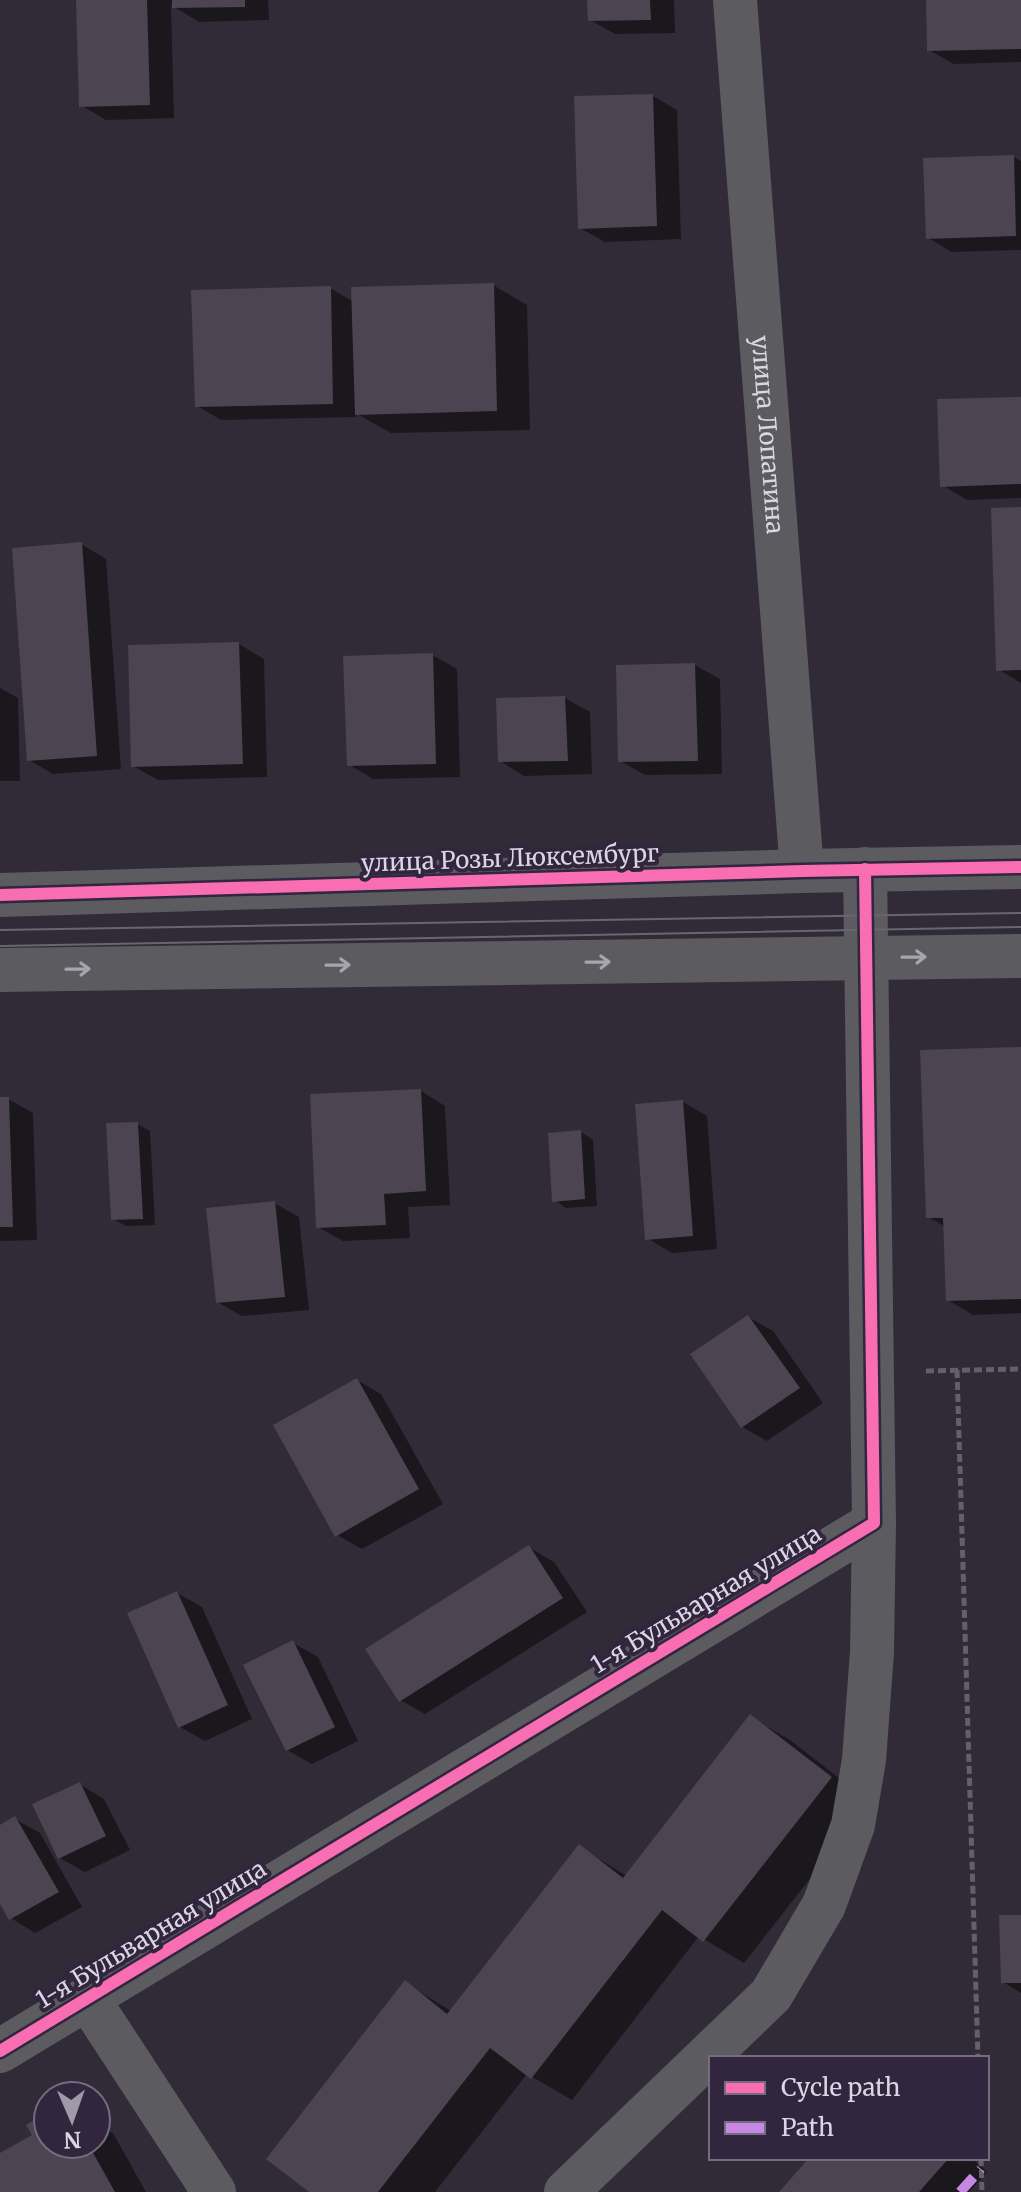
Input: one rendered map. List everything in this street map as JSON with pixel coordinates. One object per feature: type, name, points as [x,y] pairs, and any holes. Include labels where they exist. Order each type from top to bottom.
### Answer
[{"type":"street","name":"улица Лопатина","points":[[735,0],[802,871]]},
{"type":"street","name":"улица Розы Люксембург","points":[[0,895],[1021,867]]},
{"type":"street","points":[[566,2192],[771,1995],[824,1905],[853,1825],[864,1760],[872,1652],[874,1523],[865,869]]},
{"type":"street","points":[[0,970],[1021,956]]},
{"type":"street","name":"1-я Бульварная улица","points":[[0,2051],[874,1523]]},
{"type":"street","points":[[88,1999],[214,2192]]},
{"type":"path","points":[[872,1371],[1021,1369]]},
{"type":"path","points":[[957,1370],[978,2056]]},
{"type":"path","points":[[981,2160],[982,2192]]},
{"type":"building","points":[[76,0],[147,0],[150,105],[79,107]]},
{"type":"building","points":[[172,0],[245,0],[245,7],[172,8]]},
{"type":"building","points":[[587,0],[650,0],[651,20],[588,21]]},
{"type":"building","points":[[926,0],[1021,0],[1021,49],[927,51]]},
{"type":"building","points":[[653,94],[657,226],[578,229],[574,96]]},
{"type":"building","points":[[1014,155],[1016,236],[926,239],[923,158]]},
{"type":"building","points":[[494,283],[497,411],[355,415],[351,287]]},
{"type":"building","points":[[331,286],[333,404],[195,407],[191,290]]},
{"type":"building","points":[[1021,397],[1021,484],[940,487],[937,399]]},
{"type":"building","points":[[1021,507],[1021,670],[996,671],[991,508]]},
{"type":"building","points":[[82,542],[97,756],[27,761],[12,548]]},
{"type":"building","points":[[239,642],[243,764],[131,767],[128,645]]},
{"type":"building","points":[[433,653],[436,764],[347,766],[343,656]]},
{"type":"building","points":[[695,663],[698,761],[618,762],[616,665]]},
{"type":"building","points":[[565,696],[568,761],[498,762],[496,698]]},
{"type":"building","points":[[1021,1047],[1021,1299],[946,1301],[943,1218],[926,1218],[920,1050]]},
{"type":"building","points":[[421,1089],[426,1191],[384,1194],[386,1225],[316,1228],[310,1094]]},
{"type":"building","points":[[0,1097],[9,1097],[13,1227],[0,1227]]},
{"type":"building","points":[[683,1100],[693,1236],[645,1240],[635,1104]]},
{"type":"building","points":[[138,1122],[143,1219],[111,1220],[106,1123]]},
{"type":"building","points":[[581,1130],[585,1199],[552,1202],[548,1133]]},
{"type":"building","points":[[275,1201],[285,1297],[216,1303],[206,1208]]},
{"type":"building","points":[[748,1315],[800,1388],[741,1428],[690,1354]]},
{"type":"building","points":[[357,1378],[419,1489],[335,1537],[273,1425]]},
{"type":"building","points":[[529,1545],[563,1598],[399,1702],[365,1649]]},
{"type":"building","points":[[177,1591],[228,1705],[178,1728],[127,1613]]},
{"type":"building","points":[[293,1640],[335,1727],[286,1751],[243,1665]]},
{"type":"building","points":[[750,1714],[832,1777],[703,1942],[662,1910],[531,2079],[490,2048],[378,2192],[309,2192],[266,2159],[405,1980],[447,2014],[579,1844],[623,1878]]},
{"type":"building","points":[[80,1782],[106,1836],[58,1859],[32,1804]]},
{"type":"building","points":[[15,1816],[59,1892],[9,1920],[0,1904],[0,1825]]},
{"type":"building","points":[[999,1915],[1021,1915],[1021,1983],[1001,1983]]},
{"type":"building","points":[[32,2121],[32,2135],[26,2125]]},
{"type":"building","points":[[32,2135],[32,2160],[97,2160],[115,2192],[0,2192],[0,2153]]},
{"type":"building","points":[[807,2160],[947,2160],[919,2192],[779,2192]]},
{"type":"tram line","points":[[0,930],[1021,913]]},
{"type":"tram line","points":[[0,946],[1021,927]]},
{"type":"marked path","points":[[960,2192],[981,2169]]},
{"type":"cycle path","points":[[0,895],[1021,867]]},
{"type":"cycle path","points":[[0,2051],[874,1523],[865,869]]}]
